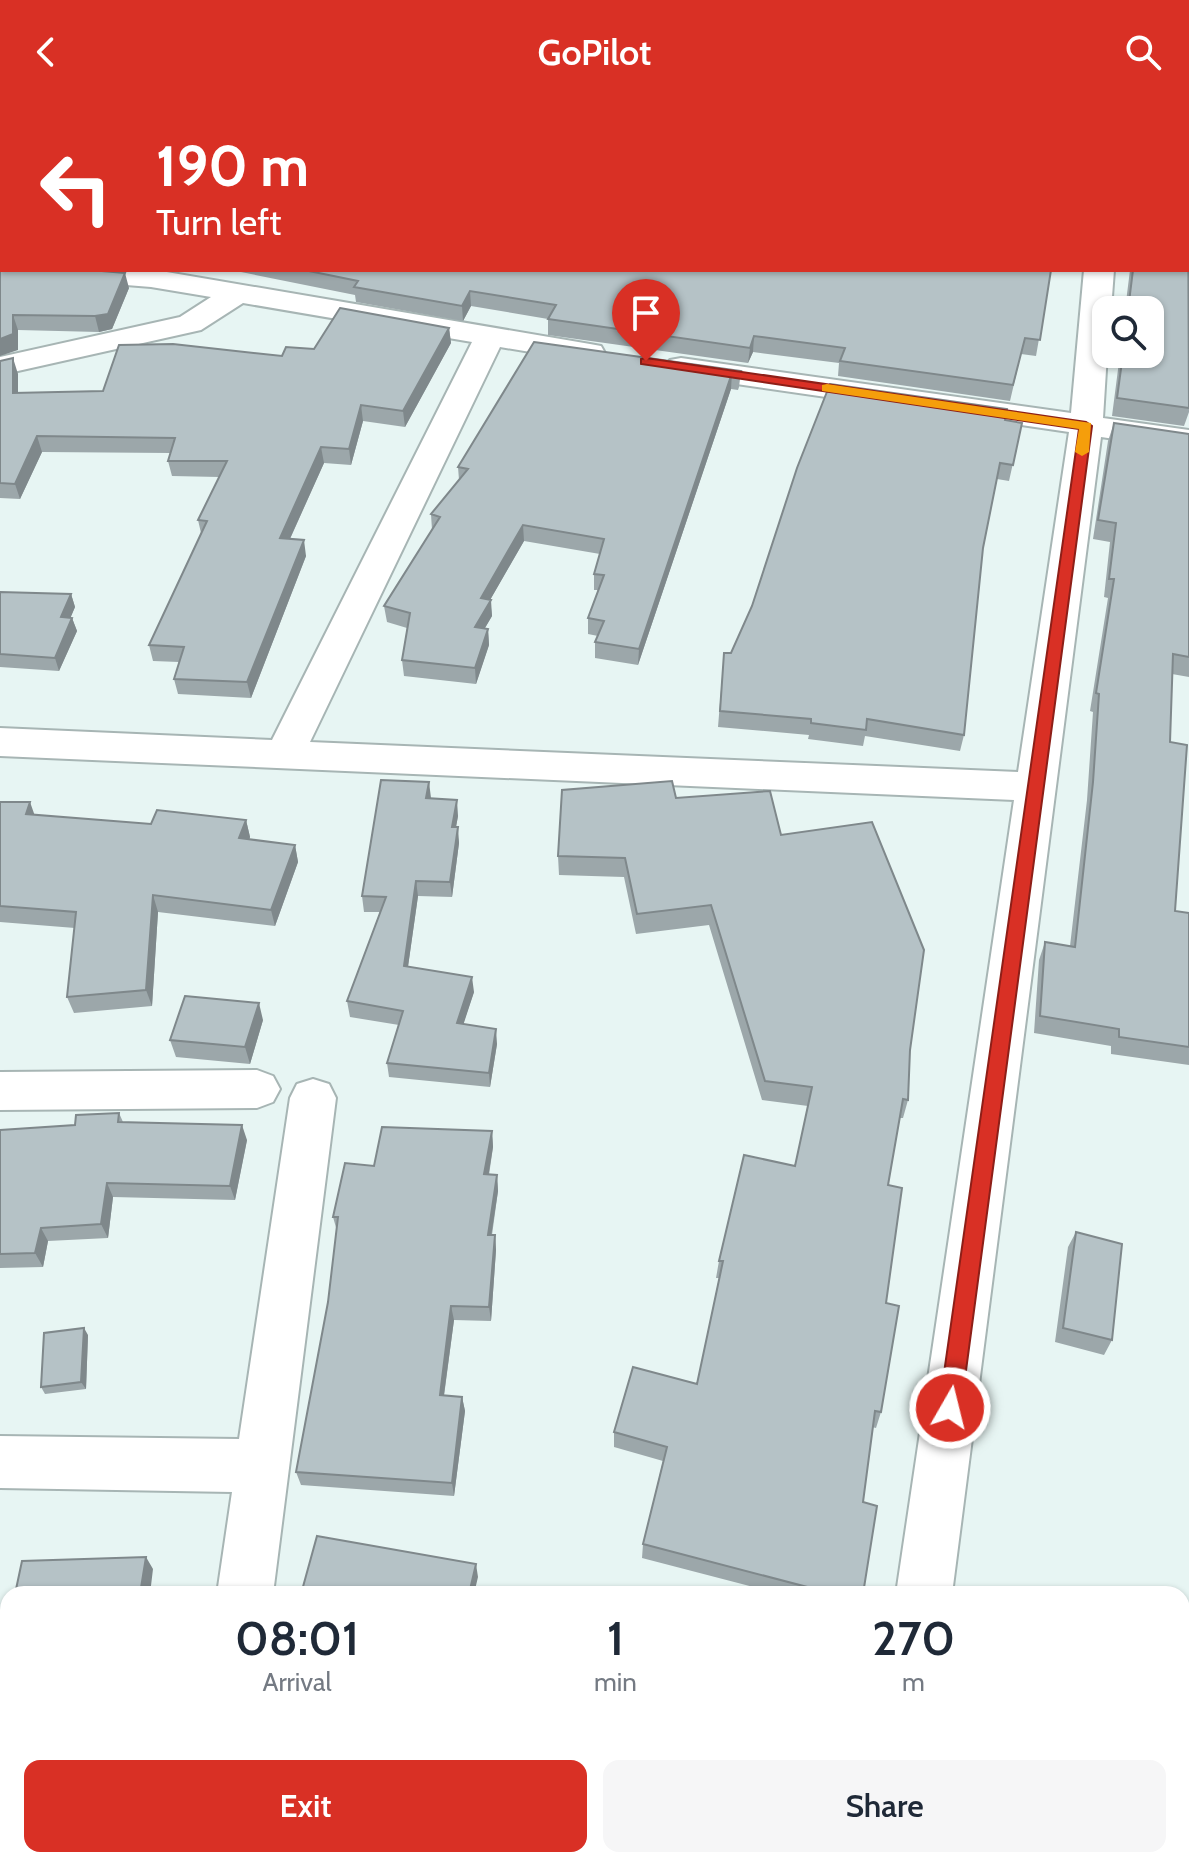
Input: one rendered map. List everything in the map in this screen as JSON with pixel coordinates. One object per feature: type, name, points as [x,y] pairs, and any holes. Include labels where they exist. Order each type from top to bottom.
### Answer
[{"type":"street","points":[[76,272],[151,278],[489,338],[615,357]]},
{"type":"street","points":[[925,1586],[1086,426],[1099,272]]},
{"type":"street","points":[[0,366],[190,324],[237,293]]},
{"type":"street","points":[[284,755],[489,338]]},
{"type":"street","points":[[646,361],[1189,440]]},
{"type":"street","points":[[0,742],[1036,787]]},
{"type":"street","points":[[0,1091],[257,1089]]},
{"type":"street","points":[[246,1586],[313,1098]]},
{"type":"street","points":[[0,1462],[264,1466]]},
{"type":"building","points":[[0,272],[125,273],[108,314],[13,315],[13,334],[0,339]]},
{"type":"building","points":[[314,272],[1051,272],[1040,340],[1025,338],[1013,385],[840,361],[845,348],[754,336],[750,348],[548,319],[556,305],[470,291],[462,306],[354,287],[358,281]]},
{"type":"building","points":[[1133,272],[1188,272],[1189,408],[1117,398],[1121,368],[1164,368],[1164,296],[1130,296]]},
{"type":"building","points":[[340,308],[449,328],[403,411],[361,405],[349,449],[321,447],[280,538],[304,540],[247,682],[174,679],[184,647],[149,645],[207,521],[198,520],[227,461],[168,461],[175,438],[37,436],[15,484],[0,483],[0,361],[13,358],[13,393],[103,391],[119,345],[173,344],[282,356],[286,347],[314,349]]},
{"type":"building","points":[[534,342],[741,371],[739,375],[732,373],[639,649],[595,642],[604,621],[588,618],[604,575],[594,574],[604,539],[523,525],[481,598],[491,600],[475,627],[488,629],[475,668],[402,660],[410,613],[384,606],[440,517],[431,514],[468,469],[458,467]]},
{"type":"building","points":[[830,384],[1007,409],[1005,420],[1022,423],[1013,465],[1000,463],[983,548],[964,735],[867,719],[866,730],[811,723],[811,719],[720,711],[724,653],[731,653],[752,606],[797,468]]},
{"type":"building","points":[[1114,423],[1189,434],[1189,657],[1173,654],[1170,742],[1187,745],[1175,911],[1189,913],[1189,1047],[1119,1037],[1119,1029],[1040,1016],[1045,942],[1075,947],[1093,782],[1099,694],[1096,693],[1114,579],[1109,579],[1116,523],[1098,520]]},
{"type":"building","points":[[0,592],[71,594],[61,617],[72,618],[55,658],[0,654]]},
{"type":"building","points":[[381,780],[429,782],[426,798],[457,800],[452,827],[458,827],[450,882],[416,881],[404,966],[472,977],[457,1023],[496,1029],[489,1073],[387,1063],[403,1011],[347,1001],[386,897],[362,896]]},
{"type":"building","points":[[672,781],[676,798],[770,791],[781,835],[872,822],[924,950],[910,1050],[908,1100],[903,1099],[888,1185],[902,1188],[886,1303],[899,1306],[881,1412],[875,1411],[863,1502],[877,1506],[864,1586],[803,1586],[643,1544],[667,1447],[614,1432],[633,1367],[697,1384],[723,1261],[719,1261],[744,1155],[795,1166],[812,1087],[765,1081],[711,905],[637,914],[625,858],[558,856],[562,790]]},
{"type":"building","points":[[0,802],[30,802],[26,814],[151,824],[157,810],[246,820],[239,838],[295,845],[271,910],[153,895],[146,990],[67,997],[76,912],[0,906]]},
{"type":"building","points":[[185,996],[259,1003],[245,1047],[170,1040]]},
{"type":"building","points":[[119,1113],[118,1122],[242,1125],[230,1186],[107,1183],[101,1224],[41,1228],[35,1253],[0,1254],[0,1130],[75,1125],[76,1115]]},
{"type":"building","points":[[382,1127],[492,1131],[484,1174],[497,1175],[488,1235],[495,1235],[489,1307],[451,1306],[440,1395],[462,1397],[452,1483],[296,1472],[328,1302],[338,1217],[333,1217],[345,1163],[374,1166]]},
{"type":"building","points":[[1076,1232],[1122,1244],[1112,1340],[1063,1328]]},
{"type":"building","points":[[84,1328],[81,1382],[41,1387],[44,1333]]},
{"type":"building","points":[[317,1536],[476,1564],[471,1586],[303,1586]]},
{"type":"building","points":[[146,1557],[141,1586],[17,1586],[22,1561]]},
{"type":"slow traffic","points":[[827,388],[1086,426],[1082,452]]},
{"type":"route","points":[[646,361],[1086,426],[950,1408]]}]
